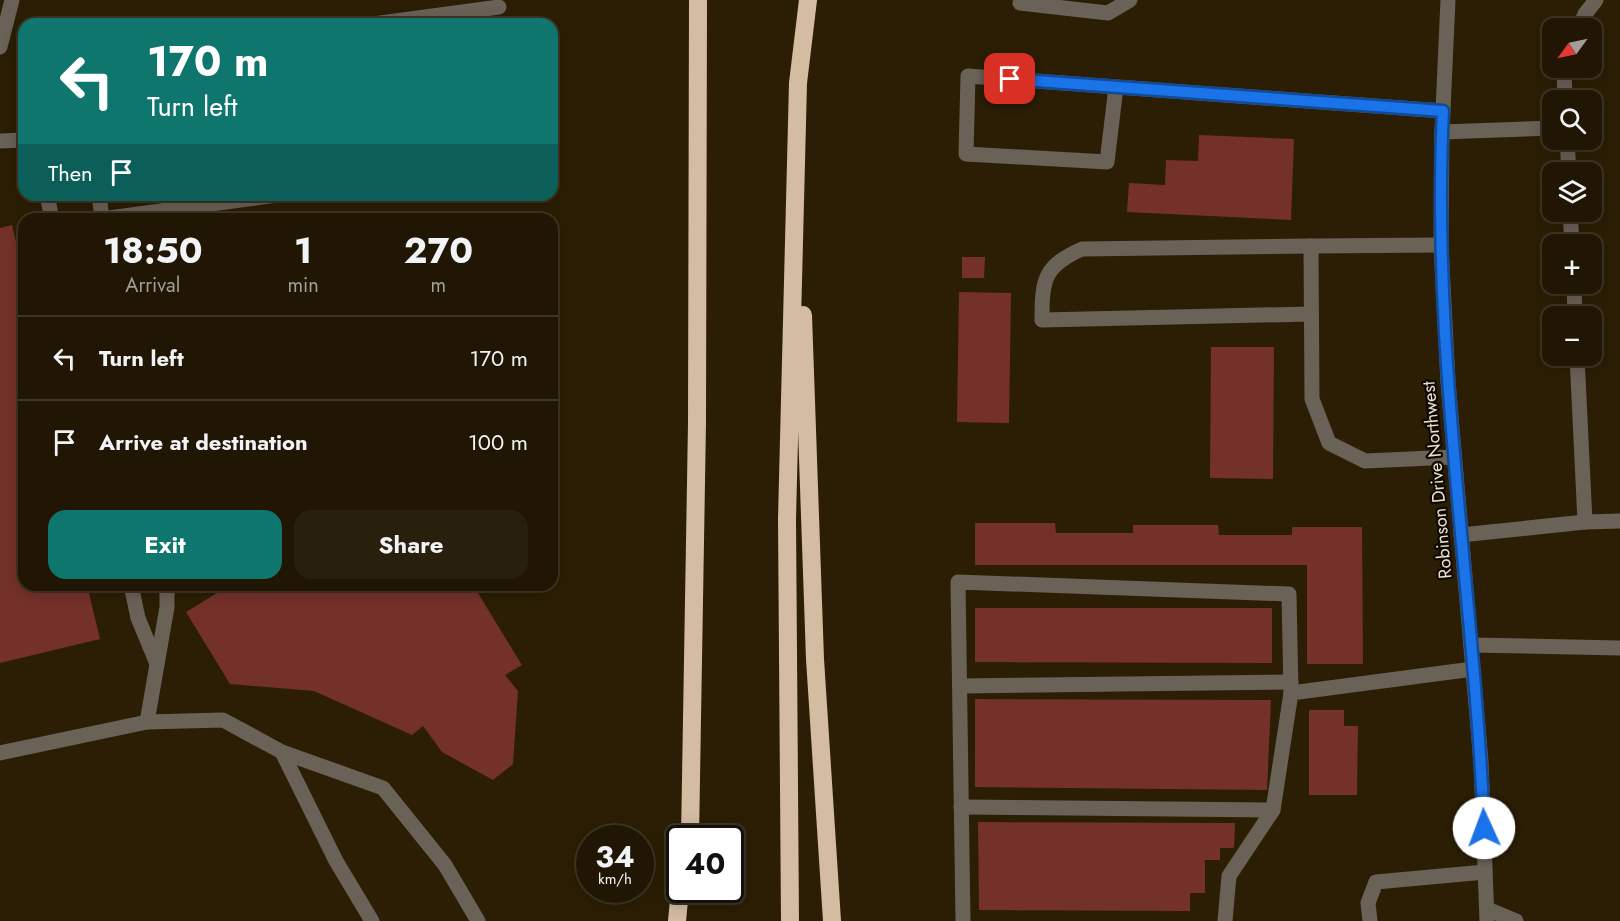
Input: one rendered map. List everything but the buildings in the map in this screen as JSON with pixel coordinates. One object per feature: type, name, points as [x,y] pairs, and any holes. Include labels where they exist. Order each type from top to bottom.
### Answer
[{"type":"highway","points":[[690,825],[697,423],[698,0]]},
{"type":"highway","points":[[790,921],[787,519],[798,83],[808,0]]},
{"type":"highway","points":[[798,83],[814,659],[832,921]]},
{"type":"highway","points":[[684,825],[692,712]]},
{"type":"highway","points":[[678,921],[679,903]]},
{"type":"highway","points":[[688,921],[689,903]]},
{"type":"street","points":[[0,47],[12,0]]},
{"type":"street","points":[[1021,0],[1020,3],[1108,13],[1130,0]]},
{"type":"street","name":"Robinson Drive Northwest","points":[[1448,0],[1442,132],[1441,245],[1454,457],[1473,669],[1487,915]]},
{"type":"street","points":[[1583,18],[1596,0]]},
{"type":"street","points":[[411,18],[499,4]]},
{"type":"street","points":[[1116,87],[1107,162],[966,154],[968,76],[1443,111]]},
{"type":"street","points":[[1442,132],[1542,128]]},
{"type":"street","points":[[0,141],[18,140]]},
{"type":"street","points":[[140,213],[231,201]]},
{"type":"street","points":[[1310,314],[1042,320],[1045,278],[1059,259],[1082,249],[1441,245]]},
{"type":"street","points":[[1311,246],[1312,399],[1329,443],[1365,461],[1454,457]]},
{"type":"street","points":[[1577,366],[1585,522]]},
{"type":"street","points":[[1461,535],[1585,522],[1620,521]]},
{"type":"street","points":[[963,921],[958,582],[1289,594],[1291,687],[1273,810],[1229,876],[1225,921]]},
{"type":"street","points":[[132,591],[138,618],[157,665]]},
{"type":"street","points":[[147,722],[167,607],[167,591]]},
{"type":"street","points":[[1471,645],[1620,648]]},
{"type":"street","points":[[960,686],[1291,687],[1473,669]]},
{"type":"street","points":[[0,753],[147,722],[222,720],[282,752],[383,788],[445,865],[478,921]]},
{"type":"street","points":[[282,752],[336,861],[372,921]]},
{"type":"street","points":[[961,807],[1273,810]]},
{"type":"street","points":[[1370,921],[1368,903],[1376,882],[1485,872]]},
{"type":"street","points":[[1487,915],[1516,921]]},
{"type":"route","points":[[1010,79],[1443,111],[1441,245],[1448,382],[1481,762],[1484,828]]}]
